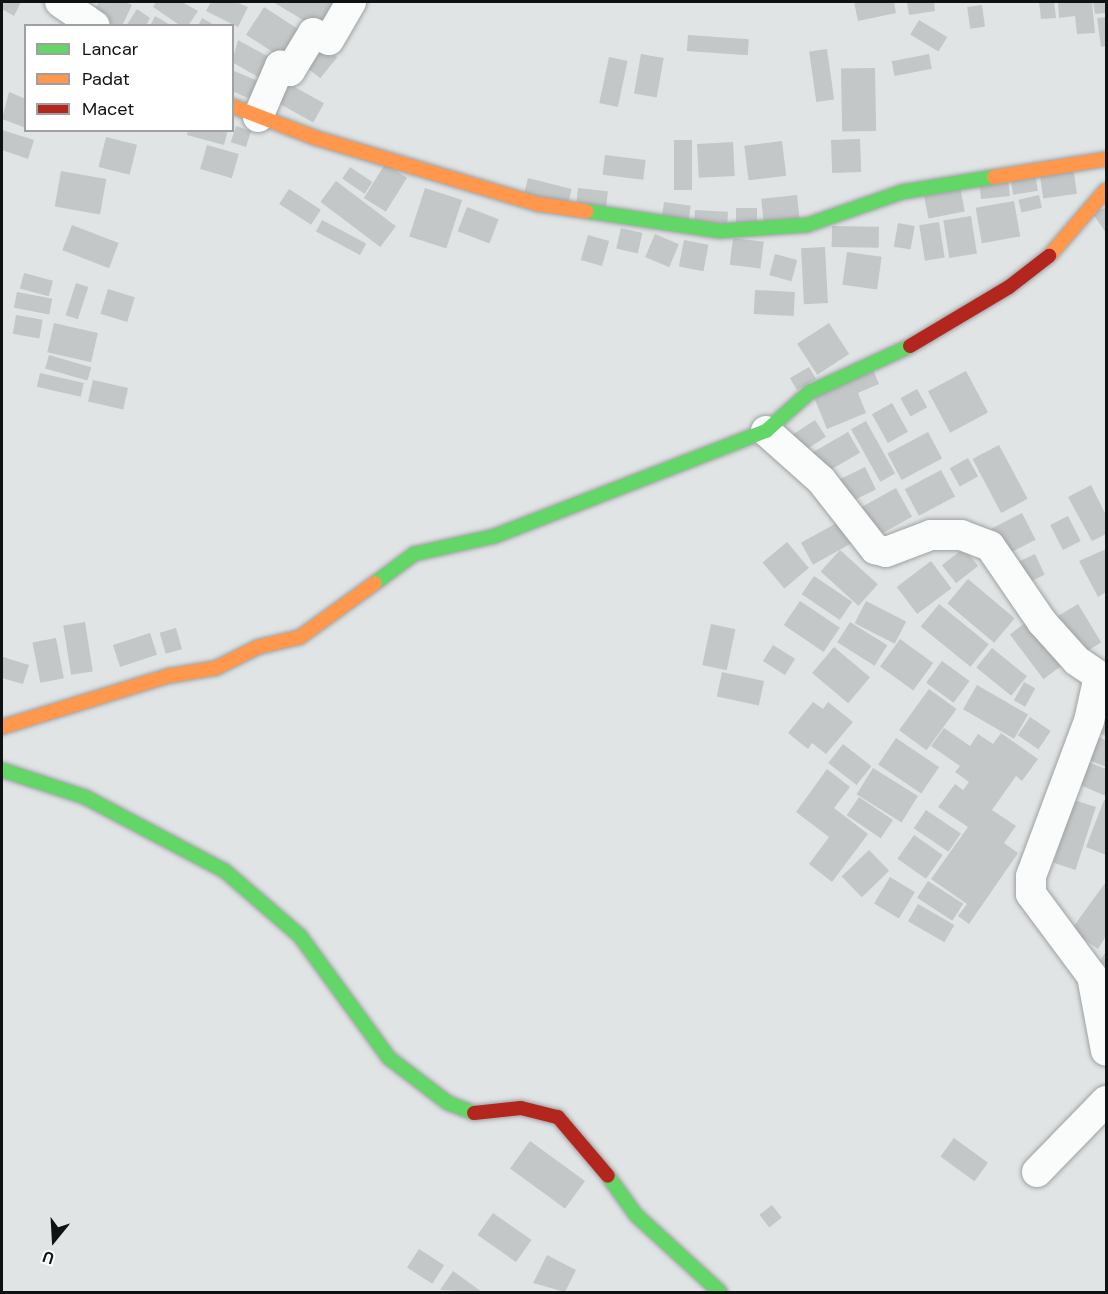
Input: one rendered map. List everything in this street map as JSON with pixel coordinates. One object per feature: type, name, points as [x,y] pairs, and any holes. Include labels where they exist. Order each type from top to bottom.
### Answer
[{"type":"street","points":[[60,2],[92,24]]},
{"type":"street","points":[[351,2],[329,40],[313,33],[290,71],[279,66],[245,111],[538,204],[720,231],[807,225],[902,192],[1107,159]]},
{"type":"street","points":[[2,727],[168,676],[216,668],[258,647],[300,637],[414,554],[495,536],[766,431],[810,392],[925,339],[958,313],[1009,287],[1047,258],[1107,190]]},
{"type":"street","points":[[766,431],[821,480],[875,549],[886,552],[931,535],[961,536],[990,546],[1042,622],[1077,661],[1099,676],[1089,721],[1031,876],[1030,894],[1099,978],[1107,1051]]},
{"type":"street","points":[[2,771],[85,797],[225,871],[300,936],[389,1058],[448,1103],[475,1113],[521,1108],[558,1117],[582,1140],[636,1215],[720,1293]]},
{"type":"street","points":[[1037,1172],[1107,1101]]},
{"type":"building","points":[[2,2],[21,2],[14,16],[2,9]]},
{"type":"building","points":[[99,2],[126,2],[132,5],[123,24],[110,24],[92,14]]},
{"type":"building","points":[[156,2],[182,2],[198,11],[189,24],[178,24],[153,7]]},
{"type":"building","points":[[211,2],[236,2],[248,7],[238,27],[206,11]]},
{"type":"building","points":[[273,2],[340,2],[323,32]]},
{"type":"building","points":[[854,2],[894,2],[896,13],[858,21]]},
{"type":"building","points":[[907,2],[934,2],[935,11],[909,15]]},
{"type":"building","points":[[1039,2],[1054,2],[1056,18],[1041,19]]},
{"type":"building","points":[[1058,2],[1092,2],[1095,33],[1077,34],[1075,16],[1059,18]]},
{"type":"building","points":[[1093,2],[1106,2],[1106,13],[1095,14]]},
{"type":"building","points":[[982,5],[985,27],[970,29],[967,7]]},
{"type":"building","points":[[264,7],[307,35],[289,62],[246,35]]},
{"type":"building","points":[[137,9],[150,18],[147,24],[127,24]]},
{"type":"building","points":[[155,16],[169,24],[151,24]]},
{"type":"building","points":[[1106,17],[1106,46],[1101,47],[1097,18]]},
{"type":"building","points":[[202,18],[212,24],[199,24]]},
{"type":"building","points":[[919,20],[947,37],[939,52],[910,35]]},
{"type":"building","points":[[688,35],[749,39],[748,55],[687,51]]},
{"type":"building","points":[[238,40],[276,61],[265,81],[234,63]]},
{"type":"building","points":[[317,41],[337,57],[320,78],[300,62]]},
{"type":"building","points":[[827,49],[834,100],[816,102],[809,52]]},
{"type":"building","points":[[641,54],[664,58],[657,97],[634,93]]},
{"type":"building","points":[[929,54],[932,69],[895,76],[892,61]]},
{"type":"building","points":[[609,57],[628,61],[618,107],[599,103]]},
{"type":"building","points":[[875,68],[876,131],[842,132],[841,69]]},
{"type":"building","points":[[234,71],[265,84],[257,102],[234,92]]},
{"type":"building","points":[[282,80],[324,103],[313,123],[271,99]]},
{"type":"building","points":[[9,92],[24,98],[24,127],[2,119]]},
{"type":"building","points":[[236,126],[251,131],[246,147],[231,142]]},
{"type":"building","points":[[2,130],[34,140],[28,159],[2,150]]},
{"type":"building","points":[[188,132],[227,132],[224,145],[187,135]]},
{"type":"building","points":[[106,137],[137,145],[130,175],[99,167]]},
{"type":"building","points":[[860,139],[861,172],[832,173],[831,140]]},
{"type":"building","points":[[674,140],[692,140],[692,190],[674,190]]},
{"type":"building","points":[[782,141],[786,176],[749,180],[744,146]]},
{"type":"building","points":[[733,142],[735,176],[699,178],[697,144]]},
{"type":"building","points":[[207,145],[239,154],[232,178],[200,169]]},
{"type":"building","points":[[605,155],[646,160],[643,180],[603,175]]},
{"type":"building","points":[[385,164],[407,178],[386,212],[364,198]]},
{"type":"building","points":[[1073,166],[1077,194],[1043,198],[1039,171]]},
{"type":"building","points":[[350,167],[372,182],[365,194],[342,179]]},
{"type":"building","points":[[61,171],[106,179],[100,214],[55,206]]},
{"type":"building","points":[[1035,173],[1038,191],[1013,195],[1010,177]]},
{"type":"building","points":[[528,178],[572,189],[568,204],[524,194]]},
{"type":"building","points":[[1008,178],[1010,196],[981,199],[979,181]]},
{"type":"building","points":[[336,181],[396,226],[380,247],[320,202]]},
{"type":"building","points":[[960,187],[965,212],[928,219],[924,194]]},
{"type":"building","points":[[425,188],[462,200],[446,249],[409,237]]},
{"type":"building","points":[[578,188],[608,191],[606,210],[576,207]]},
{"type":"building","points":[[289,189],[321,210],[311,225],[279,204]]},
{"type":"building","points":[[797,195],[800,224],[764,228],[761,199]]},
{"type":"building","points":[[1039,195],[1042,208],[1021,212],[1019,200]]},
{"type":"building","points":[[1014,201],[1020,236],[982,243],[976,208]]},
{"type":"building","points":[[664,202],[691,206],[688,226],[661,222]]},
{"type":"building","points":[[467,207],[499,219],[489,243],[458,231]]},
{"type":"building","points":[[736,208],[757,208],[757,226],[736,226]]},
{"type":"building","points":[[1106,208],[1106,233],[1091,211]]},
{"type":"building","points":[[695,210],[728,212],[727,225],[694,223]]},
{"type":"building","points":[[971,216],[977,254],[949,258],[943,220]]},
{"type":"building","points":[[322,220],[366,243],[360,255],[316,231]]},
{"type":"building","points":[[939,222],[945,258],[925,261],[919,225]]},
{"type":"building","points":[[898,223],[915,226],[911,250],[894,247]]},
{"type":"building","points":[[72,225],[119,243],[109,268],[62,250]]},
{"type":"building","points":[[832,226],[879,227],[879,248],[832,247]]},
{"type":"building","points":[[621,228],[642,233],[638,253],[616,248]]},
{"type":"building","points":[[655,234],[679,244],[669,267],[645,257]]},
{"type":"building","points":[[588,235],[609,241],[602,266],[581,260]]},
{"type":"building","points":[[733,238],[764,242],[760,269],[730,265]]},
{"type":"building","points":[[684,240],[709,245],[703,271],[679,267]]},
{"type":"building","points":[[825,247],[828,303],[804,304],[801,248]]},
{"type":"building","points":[[847,252],[882,257],[877,290],[842,285]]},
{"type":"building","points":[[775,254],[797,260],[792,281],[769,275]]},
{"type":"building","points":[[24,273],[53,281],[49,296],[20,288]]},
{"type":"building","points":[[76,283],[88,287],[78,319],[65,315]]},
{"type":"building","points":[[108,289],[135,297],[127,322],[100,314]]},
{"type":"building","points":[[755,290],[795,292],[794,316],[754,314]]},
{"type":"building","points":[[17,292],[52,299],[49,315],[14,308]]},
{"type":"building","points":[[16,315],[43,320],[39,338],[13,334]]},
{"type":"building","points":[[54,323],[98,333],[91,362],[47,352]]},
{"type":"building","points":[[829,323],[849,354],[817,375],[797,344]]},
{"type":"building","points":[[49,355],[91,367],[87,381],[45,368]]},
{"type":"building","points":[[809,367],[816,379],[797,390],[790,378]]},
{"type":"building","points":[[873,370],[879,384],[858,393],[866,413],[827,429],[813,395]]},
{"type":"building","points":[[966,371],[988,412],[950,433],[928,391]]},
{"type":"building","points":[[40,373],[84,383],[81,397],[37,387]]},
{"type":"building","points":[[93,380],[128,388],[123,410],[88,401]]},
{"type":"building","points":[[917,389],[927,407],[911,417],[900,398]]},
{"type":"building","points":[[892,403],[908,432],[888,443],[872,414]]},
{"type":"building","points":[[815,420],[826,437],[804,451],[793,434]]},
{"type":"building","points":[[866,421],[895,473],[880,482],[851,429]]},
{"type":"building","points":[[848,432],[860,453],[824,473],[812,452]]},
{"type":"building","points":[[928,432],[942,458],[901,480],[887,454]]},
{"type":"building","points":[[999,445],[1028,499],[1001,513],[973,459]]},
{"type":"building","points":[[968,458],[978,476],[960,487],[950,468]]},
{"type":"building","points":[[865,467],[876,489],[851,502],[840,479]]},
{"type":"building","points":[[941,470],[955,496],[919,516],[905,489]]},
{"type":"building","points":[[1091,485],[1106,515],[1106,534],[1092,541],[1068,497]]},
{"type":"building","points":[[896,488],[912,517],[874,538],[858,509]]},
{"type":"building","points":[[1022,513],[1036,540],[1005,555],[992,528]]},
{"type":"building","points":[[1068,516],[1081,541],[1063,550],[1050,525]]},
{"type":"building","points":[[842,520],[854,542],[813,565],[801,543]]},
{"type":"building","points":[[787,542],[809,568],[784,589],[762,563]]},
{"type":"building","points":[[964,548],[978,566],[956,583],[942,565]]},
{"type":"building","points":[[1106,549],[1106,592],[1098,597],[1079,561]]},
{"type":"building","points":[[840,550],[878,584],[858,606],[821,572]]},
{"type":"building","points":[[1035,554],[1045,575],[1021,586],[1011,565]]},
{"type":"building","points":[[931,561],[951,588],[917,614],[897,587]]},
{"type":"building","points":[[814,576],[852,602],[840,620],[802,594]]},
{"type":"building","points":[[968,579],[1015,618],[994,643],[947,604]]},
{"type":"building","points":[[800,601],[840,628],[824,652],[784,625]]},
{"type":"building","points":[[866,601],[906,621],[895,644],[855,623]]},
{"type":"building","points":[[939,604],[989,644],[970,667],[921,627]]},
{"type":"building","points":[[1078,604],[1101,643],[1076,658],[1053,619]]},
{"type":"building","points":[[1029,620],[1063,665],[1044,679],[1010,634]]},
{"type":"building","points":[[85,622],[93,671],[71,675],[63,625]]},
{"type":"building","points":[[850,622],[887,645],[875,666],[837,642]]},
{"type":"building","points":[[711,624],[735,629],[727,670],[702,665]]},
{"type":"building","points":[[176,628],[182,649],[166,654],[160,633]]},
{"type":"building","points":[[150,633],[157,655],[120,667],[113,645]]},
{"type":"building","points":[[56,638],[64,678],[40,683],[32,643]]},
{"type":"building","points":[[900,639],[933,663],[913,691],[880,667]]},
{"type":"building","points":[[773,645],[795,659],[785,675],[763,661]]},
{"type":"building","points":[[834,647],[870,677],[848,703],[812,673]]},
{"type":"building","points":[[992,648],[1027,676],[1011,696],[976,667]]},
{"type":"building","points":[[3,657],[29,665],[23,684],[2,678]]},
{"type":"building","points":[[942,661],[970,681],[954,703],[926,683]]},
{"type":"building","points":[[722,672],[764,681],[759,705],[717,696]]},
{"type":"building","points":[[1024,682],[1035,688],[1025,707],[1014,700]]},
{"type":"building","points":[[977,685],[1028,714],[1014,739],[963,709]]},
{"type":"building","points":[[929,689],[957,709],[927,750],[899,730]]},
{"type":"building","points":[[813,702],[823,709],[828,702],[853,722],[826,754],[812,743],[808,749],[788,733]]},
{"type":"building","points":[[1106,706],[1106,736],[1096,732]]},
{"type":"building","points":[[1030,717],[1051,731],[1038,749],[1018,735]]},
{"type":"building","points":[[944,728],[970,746],[978,734],[993,744],[1001,733],[1038,759],[1022,781],[1016,776],[992,810],[1016,826],[1004,843],[1018,853],[969,924],[958,916],[967,904],[931,879],[968,827],[938,807],[955,784],[963,790],[969,782],[955,772],[960,766],[931,746]]},
{"type":"building","points":[[1095,736],[1106,740],[1106,767],[1086,759]]},
{"type":"building","points":[[896,738],[939,767],[921,794],[878,765]]},
{"type":"building","points":[[843,744],[871,766],[857,785],[828,763]]},
{"type":"building","points":[[1088,762],[1106,769],[1106,796],[1080,785]]},
{"type":"building","points":[[873,768],[918,796],[902,822],[857,794]]},
{"type":"building","points":[[827,769],[850,787],[834,808],[868,834],[832,882],[809,864],[829,837],[796,812]]},
{"type":"building","points":[[859,797],[893,820],[881,838],[847,815]]},
{"type":"building","points":[[1074,800],[1096,807],[1075,870],[1054,863]]},
{"type":"building","points":[[1104,800],[1106,801],[1106,855],[1086,847]]},
{"type":"building","points":[[926,810],[961,833],[949,852],[914,828]]},
{"type":"building","points":[[914,835],[943,855],[926,879],[897,859]]},
{"type":"building","points":[[869,850],[889,871],[862,897],[842,876]]},
{"type":"building","points":[[890,877],[915,892],[899,919],[874,904]]},
{"type":"building","points":[[928,881],[963,904],[952,921],[917,898]]},
{"type":"building","points":[[1105,883],[1106,936],[1098,949],[1071,930]]},
{"type":"building","points":[[918,904],[954,925],[944,942],[908,921]]},
{"type":"building","points":[[1106,951],[1106,966],[1100,961]]},
{"type":"building","points":[[954,1138],[988,1163],[974,1181],[940,1157]]},
{"type":"building","points":[[530,1141],[585,1181],[565,1208],[510,1169]]},
{"type":"building","points":[[772,1205],[782,1218],[769,1227],[759,1215]]},
{"type":"building","points":[[493,1213],[532,1240],[516,1262],[478,1235]]},
{"type":"building","points":[[419,1249],[444,1265],[432,1284],[407,1267]]},
{"type":"building","points":[[547,1255],[576,1270],[565,1292],[533,1283]]},
{"type":"building","points":[[453,1271],[482,1292],[440,1290]]},
{"type":"traffic: fast","points":[[586,211],[720,231],[807,225],[902,192],[994,177]]},
{"type":"traffic: fast","points":[[375,583],[414,554],[495,536],[766,431],[810,392],[910,346]]},
{"type":"traffic: fast","points":[[2,770],[85,797],[225,871],[300,936],[389,1058],[448,1103],[474,1113]]},
{"type":"traffic: fast","points":[[608,1176],[636,1215],[720,1292]]},
{"type":"traffic: slow","points":[[234,107],[316,138],[538,204],[586,211]]},
{"type":"traffic: slow","points":[[994,177],[1106,159]]},
{"type":"traffic: slow","points":[[1049,256],[1106,190]]},
{"type":"traffic: slow","points":[[2,727],[168,676],[216,668],[258,647],[300,637],[375,583]]},
{"type":"traffic: jam","points":[[910,346],[1009,287],[1049,256]]},
{"type":"traffic: jam","points":[[474,1113],[521,1108],[558,1117],[608,1176]]}]
